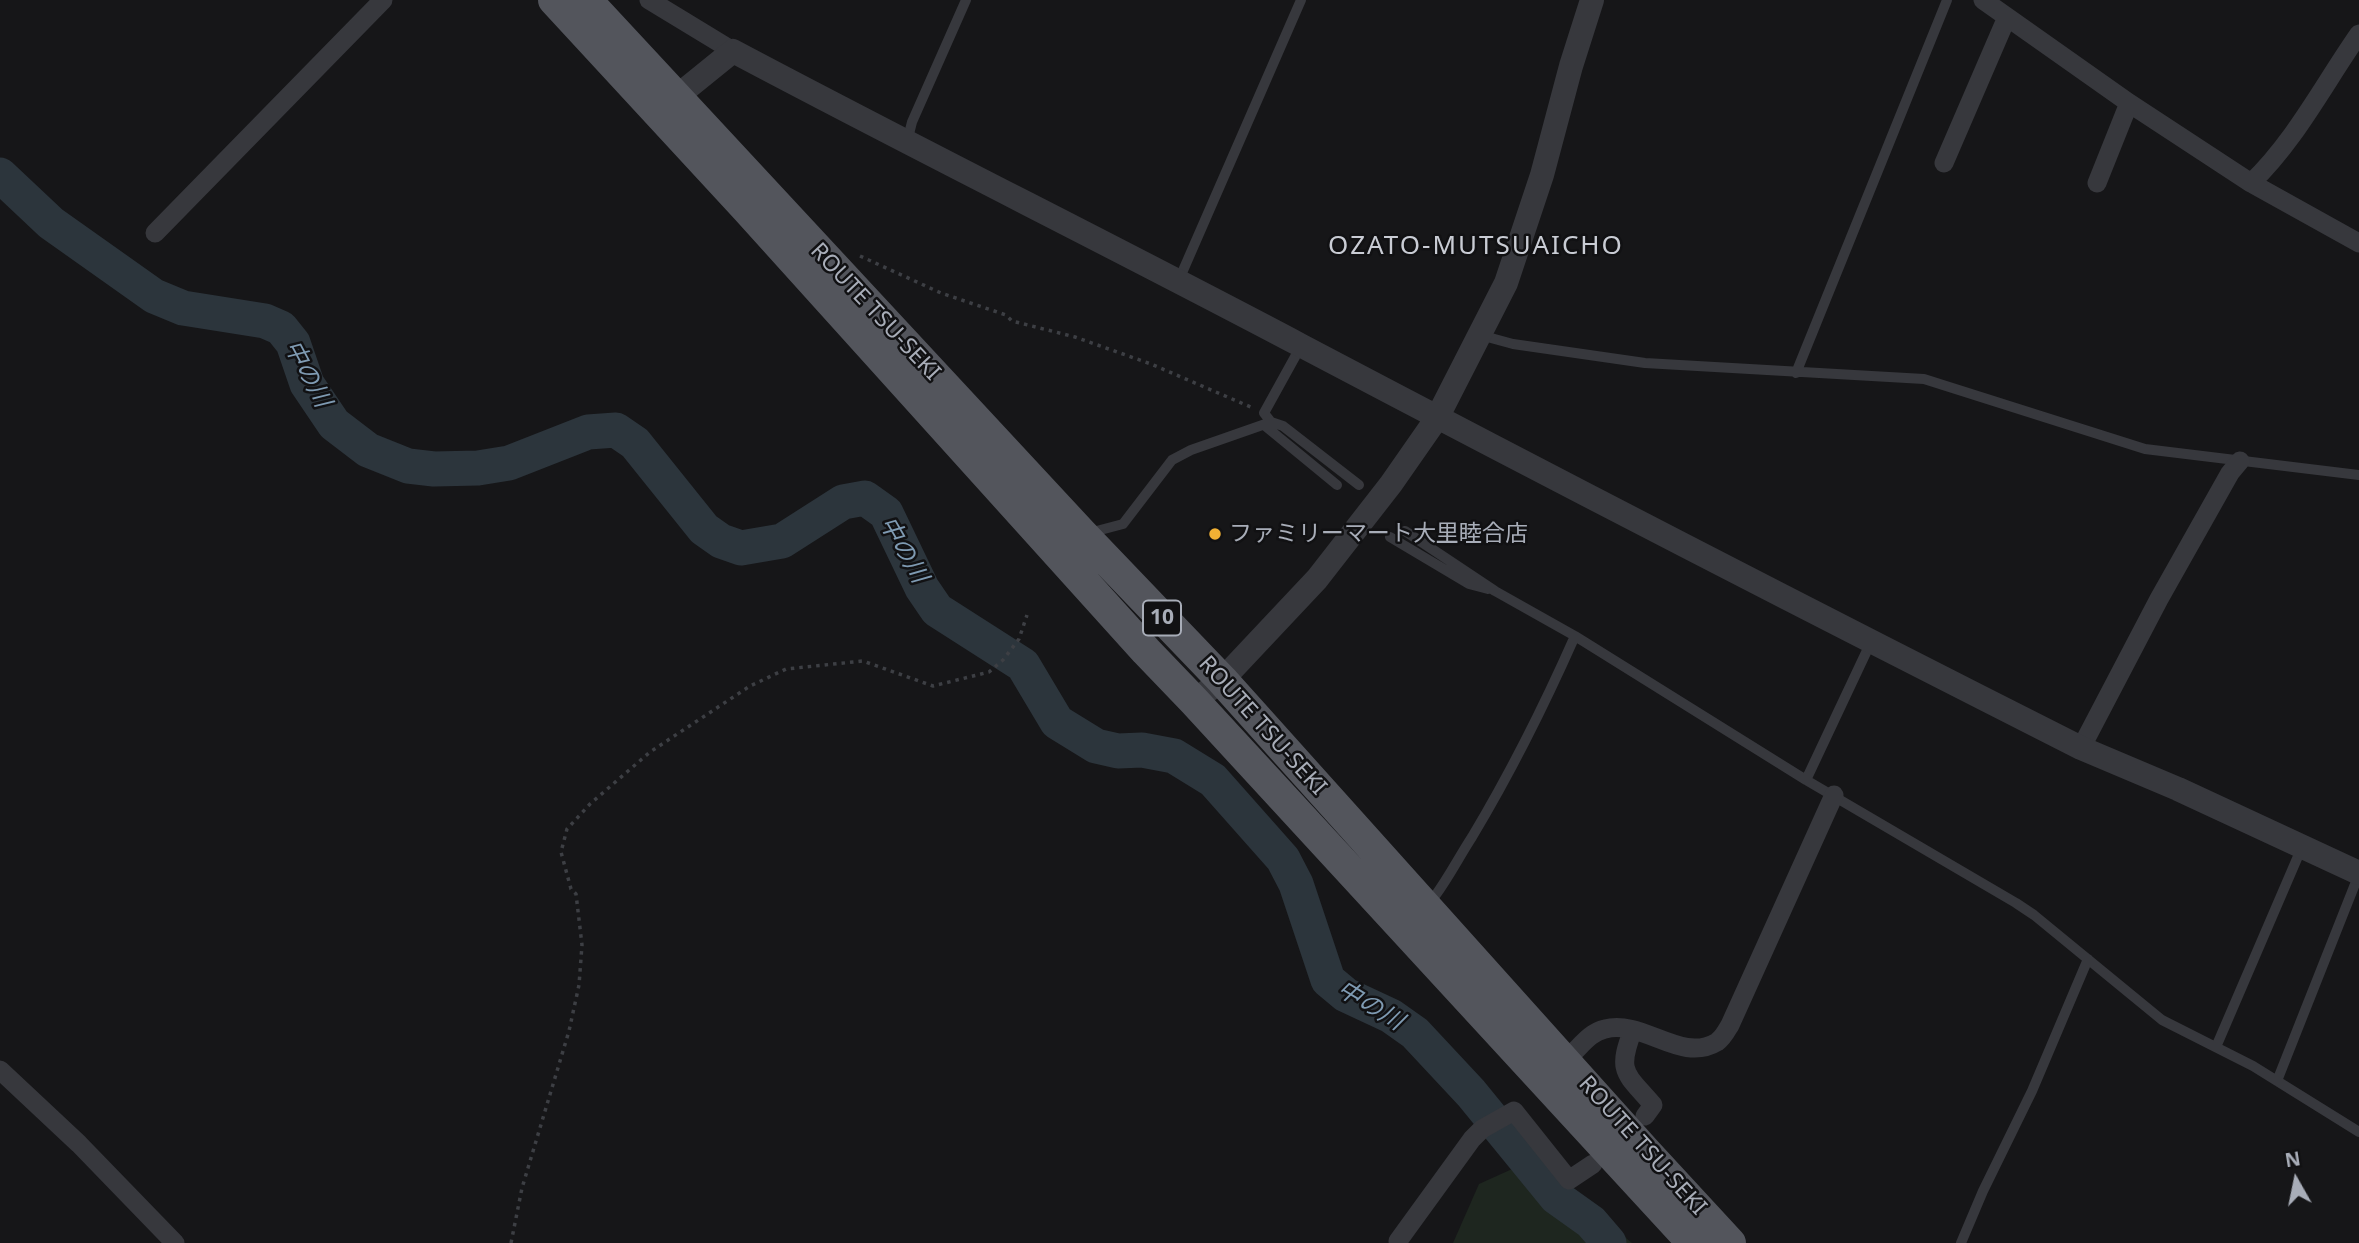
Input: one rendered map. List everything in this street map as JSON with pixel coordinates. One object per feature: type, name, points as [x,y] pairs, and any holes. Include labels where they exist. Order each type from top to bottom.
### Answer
[{"type":"main road","name":"ROUTE TSU-SEKI","points":[[554,0],[757,220],[1146,651],[1693,1243]]},
{"type":"main road","name":"ROUTE TSU-SEKI","points":[[586,0],[1082,534],[1222,680],[1730,1243]]},
{"type":"street","points":[[155,233],[383,0]]},
{"type":"street","points":[[649,0],[733,51],[907,143],[1871,641],[2081,748],[2178,789],[2359,873]]},
{"type":"street","points":[[1194,701],[1222,680],[1317,579],[1391,484],[1437,418],[1506,283],[1542,175],[1592,0]]},
{"type":"street","points":[[1983,0],[2129,103],[2251,183],[2359,243]]},
{"type":"street","points":[[1944,163],[2007,17]]},
{"type":"street","points":[[2251,183],[2269,166],[2359,34]]},
{"type":"street","points":[[675,98],[733,51]]},
{"type":"street","points":[[2097,183],[2129,103]]},
{"type":"street","points":[[2081,748],[2159,599],[2230,473],[2240,461]]},
{"type":"street","points":[[1575,1051],[1594,1033],[1620,1027],[1683,1047],[1702,1046],[1721,1040],[1834,795]]},
{"type":"street","points":[[1633,1030],[1623,1063],[1624,1071],[1653,1105],[1645,1116]]},
{"type":"street","points":[[0,1070],[79,1144],[175,1243]]},
{"type":"street","points":[[1398,1241],[1459,1153],[1482,1129],[1514,1111],[1569,1180],[1592,1164]]},
{"type":"lane","points":[[907,143],[912,122],[966,0]]},
{"type":"lane","points":[[1178,282],[1301,0]]},
{"type":"lane","points":[[1796,373],[1947,0]]},
{"type":"lane","points":[[1480,335],[1513,344],[1598,358],[1796,373],[1924,379],[2145,449],[2359,475]]},
{"type":"lane","points":[[1266,420],[1301,346]]},
{"type":"lane","points":[[1266,420],[1337,485]]},
{"type":"lane","points":[[1082,534],[1123,524],[1172,460],[1266,420],[1283,426],[1359,485]]},
{"type":"lane","points":[[1405,531],[1495,591],[1575,636],[1806,780],[2016,903],[2162,1020],[2253,1066],[2359,1132]]},
{"type":"lane","points":[[1390,537],[1469,584],[1495,591]]},
{"type":"lane","points":[[1434,896],[1451,874],[1504,784],[1546,702],[1575,636]]},
{"type":"lane","points":[[1806,780],[1871,641]]},
{"type":"lane","points":[[2216,1047],[2302,846]]},
{"type":"lane","points":[[2277,1081],[2359,873]]},
{"type":"lane","points":[[1961,1243],[2032,1091],[2088,959]]},
{"type":"path","points":[[858,255],[941,293],[1006,315],[1012,321],[1075,337],[1151,363],[1266,420]]},
{"type":"path","points":[[511,1243],[522,1188],[569,1031],[579,985],[582,945],[576,894],[571,889],[561,852],[567,829],[590,804],[650,752],[750,686],[786,669],[863,661],[933,686],[989,672],[1003,660],[1019,639],[1027,615]]},
{"type":"shaded area","points":[[1532,1160],[1632,1243],[1453,1243],[1479,1184]]},
{"type":"waterway","name":"中の川","points":[[0,175],[51,223],[154,296],[183,308],[265,321],[281,328],[293,343],[307,384],[334,424],[368,450],[408,466],[434,469],[478,468],[509,463],[588,432],[616,430],[635,443],[704,529],[721,541],[741,548],[782,541],[843,502],[865,498],[886,513],[922,588],[937,610],[1023,665],[1057,722],[1096,746],[1118,751],[1142,750],[1174,756],[1213,780],[1283,859],[1296,884],[1328,980],[1346,995],[1391,1016],[1415,1033],[1471,1093],[1556,1197],[1591,1222],[1609,1243]]},
{"type":"place","name":"ファミリーマート大里睦合店","points":[[1215,534]]},
{"type":"district","name":"OZATO-MUTSUAICHO","points":[[1476,247]]}]
